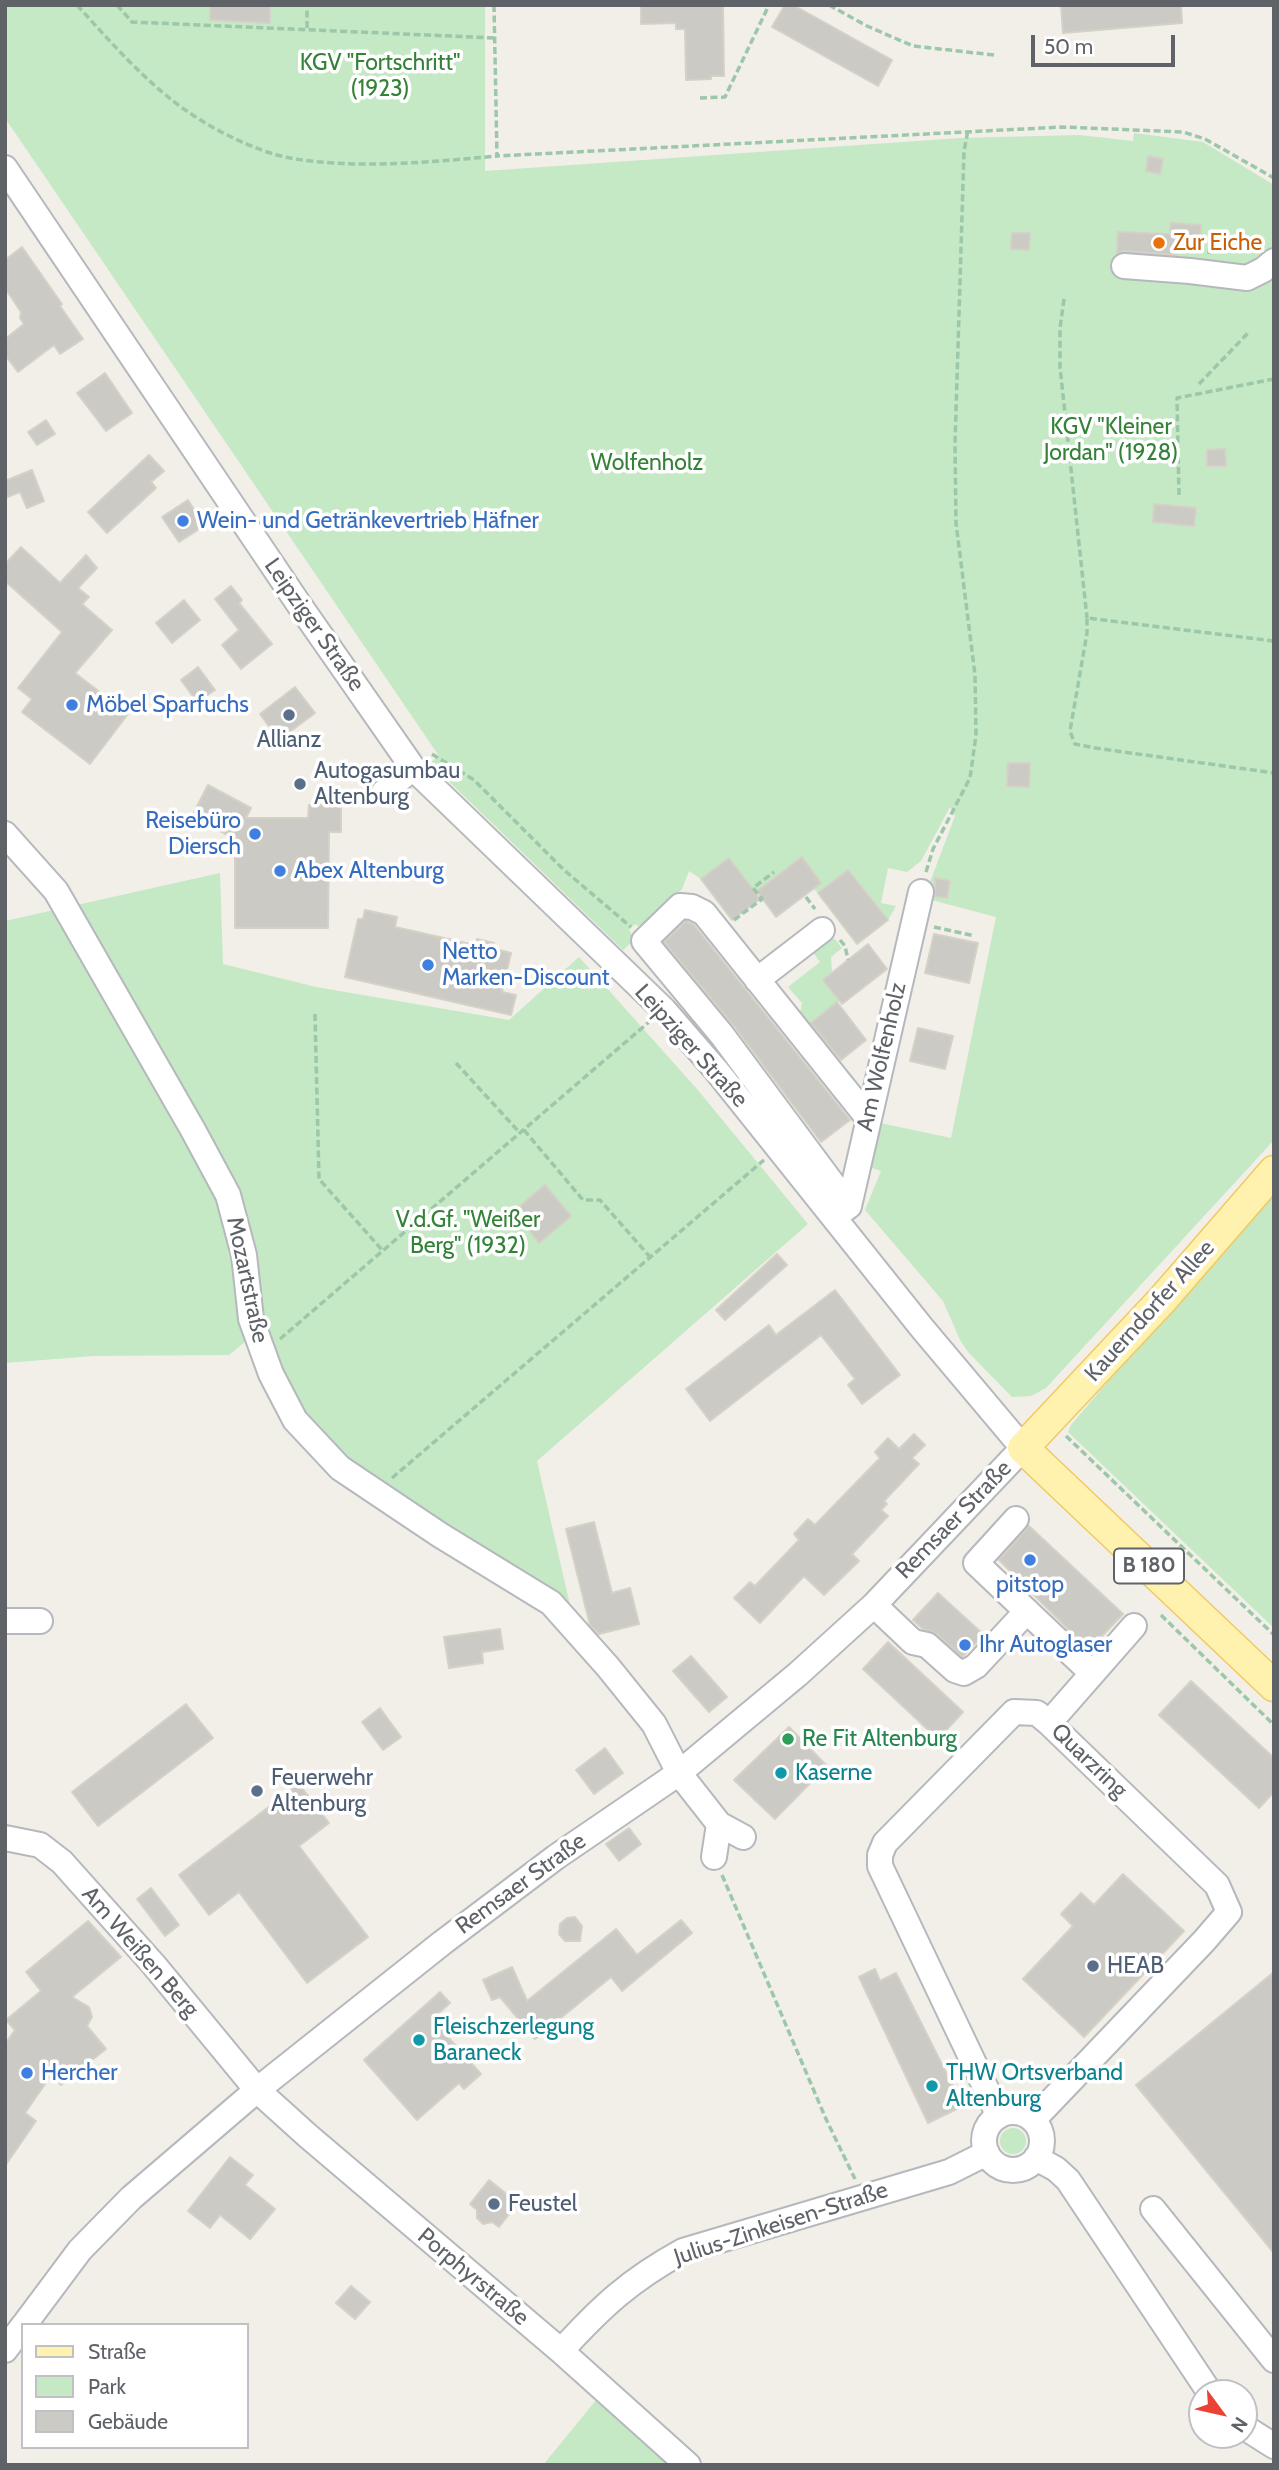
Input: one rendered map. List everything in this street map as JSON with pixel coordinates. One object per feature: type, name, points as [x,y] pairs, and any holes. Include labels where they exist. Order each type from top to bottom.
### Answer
[{"type":"main road","name":"Kauerndorfer Allee","points":[[1023,1448],[1162,1300],[1274,1171]]},
{"type":"main road","name":"Leipziger Straße","points":[[1023,1448],[1274,1686]]},
{"type":"street","name":"Leipziger Straße","points":[[5,168],[298,603],[411,764],[664,1010],[779,1147],[842,1211]]},
{"type":"street","points":[[1124,266],[1247,278],[1274,261]]},
{"type":"street","points":[[384,792],[411,764]]},
{"type":"street","name":"Mozartstraße","points":[[5,834],[56,891],[194,1130],[228,1195],[244,1255],[251,1319],[271,1374],[295,1420],[340,1468],[440,1535],[551,1603],[654,1724],[679,1773],[719,1825]]},
{"type":"street","name":"Am Wolfenholz","points":[[842,1211],[868,1118],[921,892]]},
{"type":"street","name":"Leipziger Straße","points":[[868,1118],[704,913],[692,907],[680,906],[644,942],[722,1035],[922,1328],[1023,1448]]},
{"type":"street","points":[[757,980],[822,930]]},
{"type":"street","name":"Remsaer Straße","points":[[25,2323],[80,2250],[131,2198],[257,2090],[442,1942],[545,1865],[679,1773],[798,1674],[874,1605],[1023,1448]]},
{"type":"street","points":[[1016,1519],[976,1563],[1093,1673]]},
{"type":"street","points":[[874,1605],[912,1642],[927,1645],[955,1670],[964,1673],[976,1666],[1027,1611]]},
{"type":"street","points":[[5,1621],[40,1620]]},
{"type":"street","points":[[1049,1723],[1134,1626]]},
{"type":"street","name":"Quarzring","points":[[999,2116],[880,1866],[880,1855],[885,1843],[1014,1712],[1037,1713],[1217,1885],[1228,1912],[1204,1941],[1033,2120]]},
{"type":"street","points":[[714,1857],[719,1825],[743,1837]]},
{"type":"street","name":"Am Weißen Berg","points":[[5,1838],[40,1845],[62,1862],[154,1965],[257,2090]]},
{"type":"street","name":"Porphyrstraße","points":[[257,2090],[561,2350],[688,2465]]},
{"type":"street","points":[[1017,2113],[1033,2120],[1038,2127],[1042,2143],[1036,2158],[1020,2169],[1000,2167],[987,2154],[984,2136],[987,2128],[999,2116],[1017,2113]]},
{"type":"street","name":"Julius-Zinkeisen-Straße","points":[[561,2350],[622,2289],[652,2268],[683,2252],[949,2172],[987,2154]]},
{"type":"street","points":[[1036,2158],[1056,2169],[1068,2180],[1201,2379]]},
{"type":"street","points":[[1153,2209],[1274,2360]]},
{"type":"street","name":"Remsaer Straße","points":[[5,2350],[21,2329]]},
{"type":"street","points":[[1258,2436],[1274,2446]]},
{"type":"path","points":[[77,5],[169,98],[212,127],[250,145],[293,159],[406,164],[497,156],[1062,127],[1183,132],[1205,139],[1274,178]]},
{"type":"path","points":[[117,5],[132,22],[495,38]]},
{"type":"path","points":[[307,5],[307,29]]},
{"type":"path","points":[[494,5],[497,156]]},
{"type":"path","points":[[700,98],[725,97],[769,5]]},
{"type":"path","points":[[830,5],[867,26],[913,46],[994,55]]},
{"type":"path","points":[[921,892],[933,849],[970,778],[976,735],[975,675],[956,523],[955,444],[964,151],[968,130]]},
{"type":"path","points":[[1064,299],[1060,328],[1060,366],[1087,618],[1070,731],[1075,744],[1274,773]]},
{"type":"path","points":[[1199,384],[1248,333]]},
{"type":"path","points":[[1179,495],[1177,398],[1274,379]]},
{"type":"path","points":[[1087,618],[1274,641]]},
{"type":"path","points":[[411,764],[425,748],[445,763],[460,769],[504,808],[564,870],[633,928]]},
{"type":"path","points":[[728,925],[762,900],[753,888],[774,872]]},
{"type":"path","points":[[928,926],[975,936]]},
{"type":"path","points":[[263,1353],[664,1010]]},
{"type":"path","points":[[314,1014],[319,1179],[383,1251]]},
{"type":"path","points":[[456,1063],[522,1131],[583,1200],[600,1200],[650,1257]]},
{"type":"path","points":[[376,1493],[779,1147]]},
{"type":"path","points":[[1049,1420],[1274,1635]]},
{"type":"path","points":[[714,1857],[826,2119],[865,2197]]},
{"type":"green space","points":[[5,5],[485,5],[485,171],[960,138],[1079,135],[1133,141],[1134,133],[1203,142],[1274,185],[1274,1140],[1046,1388],[1031,1396],[1012,1397],[968,1352],[943,1301],[865,1210],[881,1171],[869,1167],[880,1123],[951,1138],[996,917],[924,898],[955,816],[950,807],[921,861],[907,872],[888,868],[881,903],[896,906],[888,920],[849,870],[818,893],[814,889],[821,883],[802,858],[755,893],[729,858],[701,879],[689,871],[682,889],[643,929],[635,924],[629,930],[635,939],[623,950],[430,763],[439,756],[5,118]]},
{"type":"green space","name":"V.d.Gf. \"Weißer Berg\" (1932)","points":[[220,873],[223,964],[316,987],[509,1020],[579,957],[697,1089],[808,1224],[537,1461],[570,1605],[354,1465],[317,1429],[286,1381],[263,1327],[229,1355],[93,1356],[5,1363],[5,921]]},
{"type":"green space","points":[[827,939],[835,939],[842,948],[831,957],[832,973],[823,980],[839,1001],[810,1023],[819,1034],[812,1034],[799,1018],[802,1003],[788,987],[820,962],[812,951]]},
{"type":"green space","points":[[1274,1186],[1274,1628],[1068,1432],[1071,1425]]},
{"type":"green space","points":[[1013,2128],[1023,2131],[1026,2141],[1023,2151],[1013,2154],[1003,2151],[1000,2141],[1003,2131]]},
{"type":"green space","points":[[597,2399],[673,2465],[543,2465]]},
{"type":"building","points":[[210,5],[270,6],[270,23],[210,20]]},
{"type":"building","points":[[641,5],[723,5],[724,76],[686,80],[685,29],[676,29],[676,23],[641,24]]},
{"type":"building","points":[[785,5],[793,5],[892,60],[878,86],[772,27]]},
{"type":"building","points":[[1061,5],[1181,5],[1182,23],[1063,33]]},
{"type":"building","points":[[1148,156],[1163,159],[1160,174],[1146,171]]},
{"type":"building","name":"Zur Eiche","points":[[1171,223],[1201,225],[1200,253],[1117,253],[1118,232],[1170,234]]},
{"type":"building","points":[[1012,233],[1030,233],[1029,250],[1011,249]]},
{"type":"building","points":[[22,247],[83,339],[60,354],[54,345],[18,372],[5,355],[5,339],[24,324],[20,318],[21,312],[5,288],[5,260]]},
{"type":"building","points":[[105,373],[132,413],[106,431],[77,393]]},
{"type":"building","points":[[46,420],[55,434],[37,445],[28,432]]},
{"type":"building","points":[[1225,449],[1226,466],[1207,466],[1207,450]]},
{"type":"building","points":[[149,455],[164,471],[151,482],[156,488],[107,533],[88,512]]},
{"type":"building","points":[[32,470],[44,501],[27,508],[20,492],[5,498],[5,481]]},
{"type":"building","points":[[188,500],[204,526],[179,542],[162,517]]},
{"type":"building","points":[[1154,504],[1196,508],[1194,526],[1153,522]]},
{"type":"building","points":[[21,547],[60,583],[86,555],[97,568],[78,588],[89,597],[82,604],[112,630],[75,673],[128,714],[90,764],[22,712],[32,699],[18,688],[62,632],[5,581],[5,564]]},
{"type":"building","points":[[231,586],[242,600],[239,603],[272,644],[241,669],[222,645],[239,630],[215,599]]},
{"type":"building","points":[[184,600],[200,620],[172,643],[156,623]]},
{"type":"building","points":[[198,667],[215,690],[197,702],[181,680]]},
{"type":"building","points":[[295,687],[315,713],[279,740],[260,714]]},
{"type":"building","points":[[1008,763],[1030,763],[1029,787],[1007,786]]},
{"type":"building","points":[[208,785],[251,808],[246,818],[308,818],[309,805],[341,805],[341,832],[329,832],[328,928],[235,928],[235,839],[192,816]]},
{"type":"building","points":[[802,857],[821,883],[776,917],[757,891]]},
{"type":"building","points":[[729,858],[760,899],[732,920],[701,879]]},
{"type":"building","points":[[848,870],[888,920],[857,944],[818,893]]},
{"type":"building","points":[[935,878],[950,881],[947,898],[935,896]]},
{"type":"building","name":"Netto Marken-Discount","points":[[365,910],[397,917],[395,927],[475,945],[477,939],[494,943],[492,948],[511,953],[502,992],[516,995],[511,1015],[345,977],[358,919],[363,919]]},
{"type":"building","points":[[686,921],[694,925],[850,1120],[821,1142],[734,1026],[664,942]]},
{"type":"building","points":[[934,934],[978,943],[969,983],[925,973]]},
{"type":"building","points":[[868,944],[887,969],[842,1004],[823,980]]},
{"type":"building","points":[[837,1002],[866,1040],[841,1060],[811,1023]]},
{"type":"building","points":[[918,1028],[953,1036],[945,1069],[910,1061]]},
{"type":"building","points":[[545,1185],[571,1216],[539,1243],[529,1230],[534,1225],[519,1207]]},
{"type":"building","points":[[777,1254],[787,1265],[725,1320],[716,1310]]},
{"type":"building","points":[[835,1290],[900,1375],[862,1404],[848,1385],[855,1379],[821,1335],[710,1421],[686,1389],[769,1325],[776,1335]]},
{"type":"building","points":[[914,1434],[925,1445],[912,1458],[919,1464],[884,1501],[887,1504],[881,1510],[888,1516],[852,1554],[859,1561],[824,1595],[804,1576],[760,1623],[734,1598],[750,1582],[755,1586],[799,1540],[794,1534],[808,1519],[815,1525],[880,1458],[875,1452],[888,1438],[899,1449]]},
{"type":"building","points":[[594,1522],[612,1593],[630,1588],[639,1624],[599,1634],[590,1625],[566,1529]]},
{"type":"building","points":[[1029,1526],[1123,1614],[1089,1650],[999,1560]]},
{"type":"building","points":[[938,1593],[984,1635],[962,1657],[937,1634],[923,1629],[913,1620]]},
{"type":"building","points":[[500,1629],[503,1649],[482,1652],[483,1663],[449,1668],[444,1637]]},
{"type":"building","points":[[888,1642],[963,1712],[938,1739],[863,1669]]},
{"type":"building","points":[[691,1656],[727,1697],[709,1712],[673,1671]]},
{"type":"building","points":[[1191,1681],[1274,1758],[1274,1792],[1259,1808],[1159,1715]]},
{"type":"building","points":[[186,1704],[213,1738],[98,1826],[72,1792]]},
{"type":"building","points":[[380,1708],[401,1737],[383,1750],[362,1722]]},
{"type":"building","name":"Kaserne","points":[[789,1727],[827,1766],[775,1819],[734,1780]]},
{"type":"building","points":[[605,1748],[623,1773],[594,1794],[576,1770]]},
{"type":"building","points":[[299,1784],[329,1823],[299,1846],[368,1937],[307,1983],[239,1892],[209,1915],[179,1875]]},
{"type":"building","points":[[629,1828],[641,1844],[619,1861],[606,1844]]},
{"type":"building","name":"HEAB","points":[[1123,1874],[1184,1931],[1084,2037],[1023,1979],[1073,1926],[1061,1914],[1081,1893],[1094,1905]]},
{"type":"building","points":[[151,1888],[179,1925],[165,1936],[137,1899]]},
{"type":"building","points":[[575,1917],[582,1926],[580,1941],[565,1941],[559,1934],[560,1924],[567,1918]]},
{"type":"building","points":[[681,1920],[692,1933],[622,1991],[611,1977],[535,2039],[500,1997],[492,2000],[483,1980],[512,1967],[527,2001],[616,1929],[637,1955]]},
{"type":"building","name":"Hercher","points":[[88,1921],[121,1957],[72,1997],[89,2007],[92,2017],[87,2026],[106,2049],[61,2085],[52,2074],[25,2113],[36,2121],[5,2166],[5,2044],[15,2030],[6,2020],[41,1991],[26,1972]]},
{"type":"building","points":[[875,1969],[880,1981],[896,1973],[963,2106],[928,2123],[859,1977]]},
{"type":"building","points":[[1274,1972],[1274,2253],[1136,2085]]},
{"type":"building","name":"Fleischzerlegung Baraneck","points":[[440,1992],[450,2003],[432,2019],[481,2074],[464,2089],[459,2083],[417,2120],[364,2060]]},
{"type":"building","points":[[230,2157],[253,2175],[245,2185],[275,2209],[250,2239],[220,2215],[210,2228],[188,2211]]},
{"type":"building","name":"Feustel","points":[[489,2180],[518,2203],[499,2227],[492,2222],[483,2224],[477,2218],[477,2210],[470,2204]]},
{"type":"building","points":[[351,2286],[370,2302],[355,2319],[336,2303]]},
{"type":"place","name":"Zur Eiche","points":[[1159,243]]},
{"type":"place","name":"Wein- und Getränkevertrieb Häfner","points":[[183,521]]},
{"type":"place","name":"Möbel Sparfuchs","points":[[72,705]]},
{"type":"place","name":"Allianz","points":[[289,715]]},
{"type":"place","name":"Autogasumbau Altenburg","points":[[300,784]]},
{"type":"place","name":"Reisebüro Diersch","points":[[255,834]]},
{"type":"place","name":"Abex Altenburg","points":[[280,871]]},
{"type":"place","name":"Netto Marken-Discount","points":[[428,965]]},
{"type":"place","name":"pitstop","points":[[1030,1560]]},
{"type":"place","name":"Ihr Autoglaser","points":[[965,1645]]},
{"type":"place","name":"Re Fit Altenburg","points":[[788,1739]]},
{"type":"place","name":"Kaserne","points":[[781,1773]]},
{"type":"place","name":"Feuerwehr Altenburg","points":[[257,1791]]},
{"type":"place","name":"HEAB","points":[[1093,1966]]},
{"type":"place","name":"Fleischzerlegung Baraneck","points":[[419,2040]]},
{"type":"place","name":"Hercher","points":[[27,2073]]},
{"type":"place","name":"THW Ortsverband Altenburg","points":[[932,2086]]},
{"type":"place","name":"Feustel","points":[[494,2204]]},
{"type":"park label","name":"KGV \"Fortschritt\" (1923)","points":[[380,76]]},
{"type":"park label","name":"KGV \"Kleiner Jordan\" (1928)","points":[[1111,440]]},
{"type":"park label","name":"Wolfenholz","points":[[647,463]]}]
